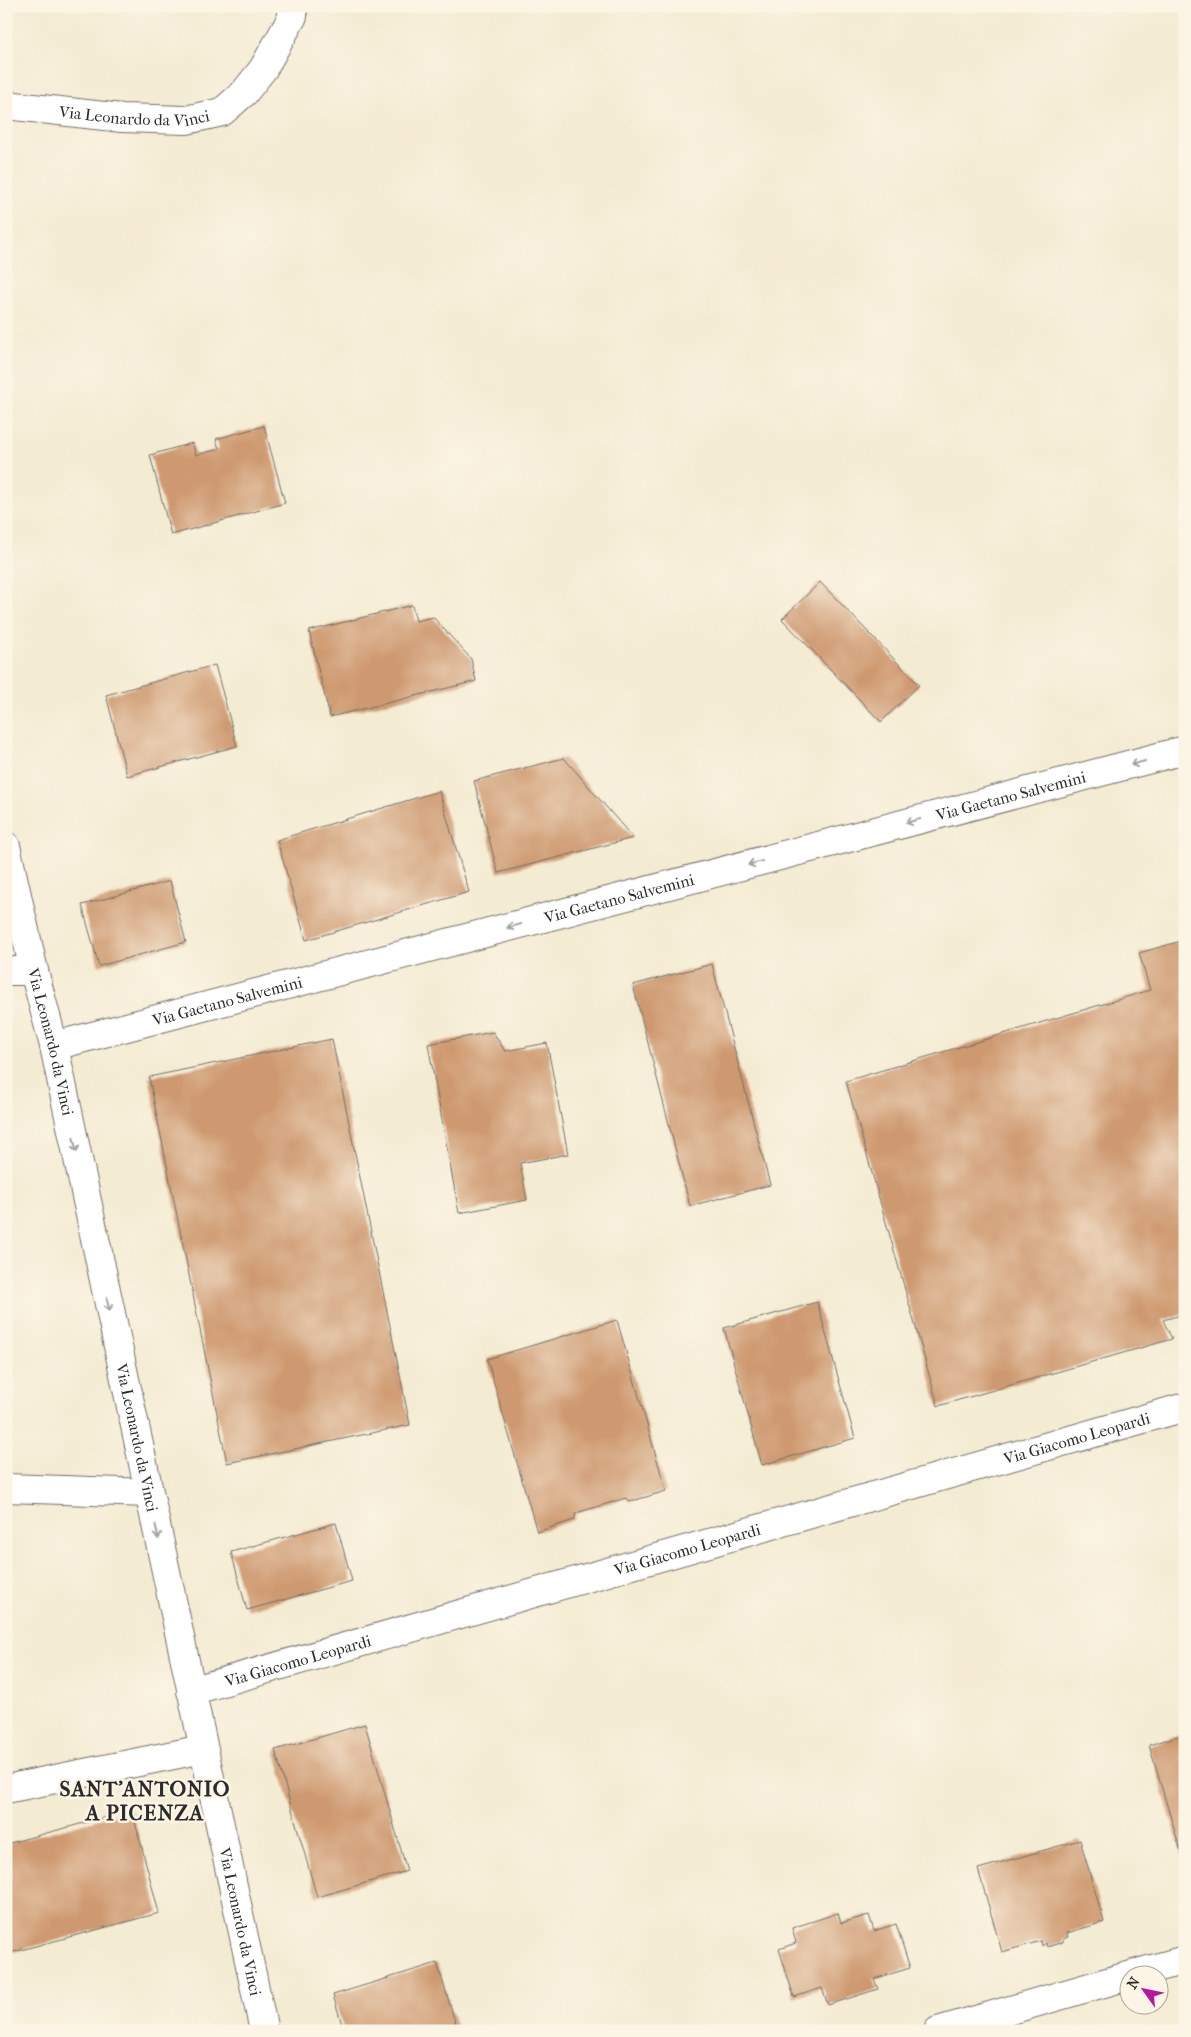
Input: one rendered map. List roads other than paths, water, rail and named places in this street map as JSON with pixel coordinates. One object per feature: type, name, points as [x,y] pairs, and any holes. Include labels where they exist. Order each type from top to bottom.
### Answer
[{"type":"street","name":"Via Leonardo da Vinci","points":[[6,105],[122,118],[186,120],[222,112],[244,93],[264,69],[292,16],[291,6]]},
{"type":"street","name":"Via Gaetano Salvemini","points":[[54,1046],[1185,750]]},
{"type":"street","name":"Via Leonardo da Vinci","points":[[6,846],[34,971],[54,1046],[264,2031]]},
{"type":"street","points":[[6,971],[34,971]]},
{"type":"street","name":"Via Giacomo Leopardi","points":[[191,1691],[1185,1407]]},
{"type":"street","points":[[6,1488],[148,1493]]},
{"type":"street","points":[[6,1789],[203,1748]]},
{"type":"street","points":[[1168,1965],[1185,1960]]},
{"type":"street","points":[[938,2031],[1118,1979]]},
{"type":"district","name":"SANT'ANTONIO A PICENZA","points":[[145,1801]]}]
